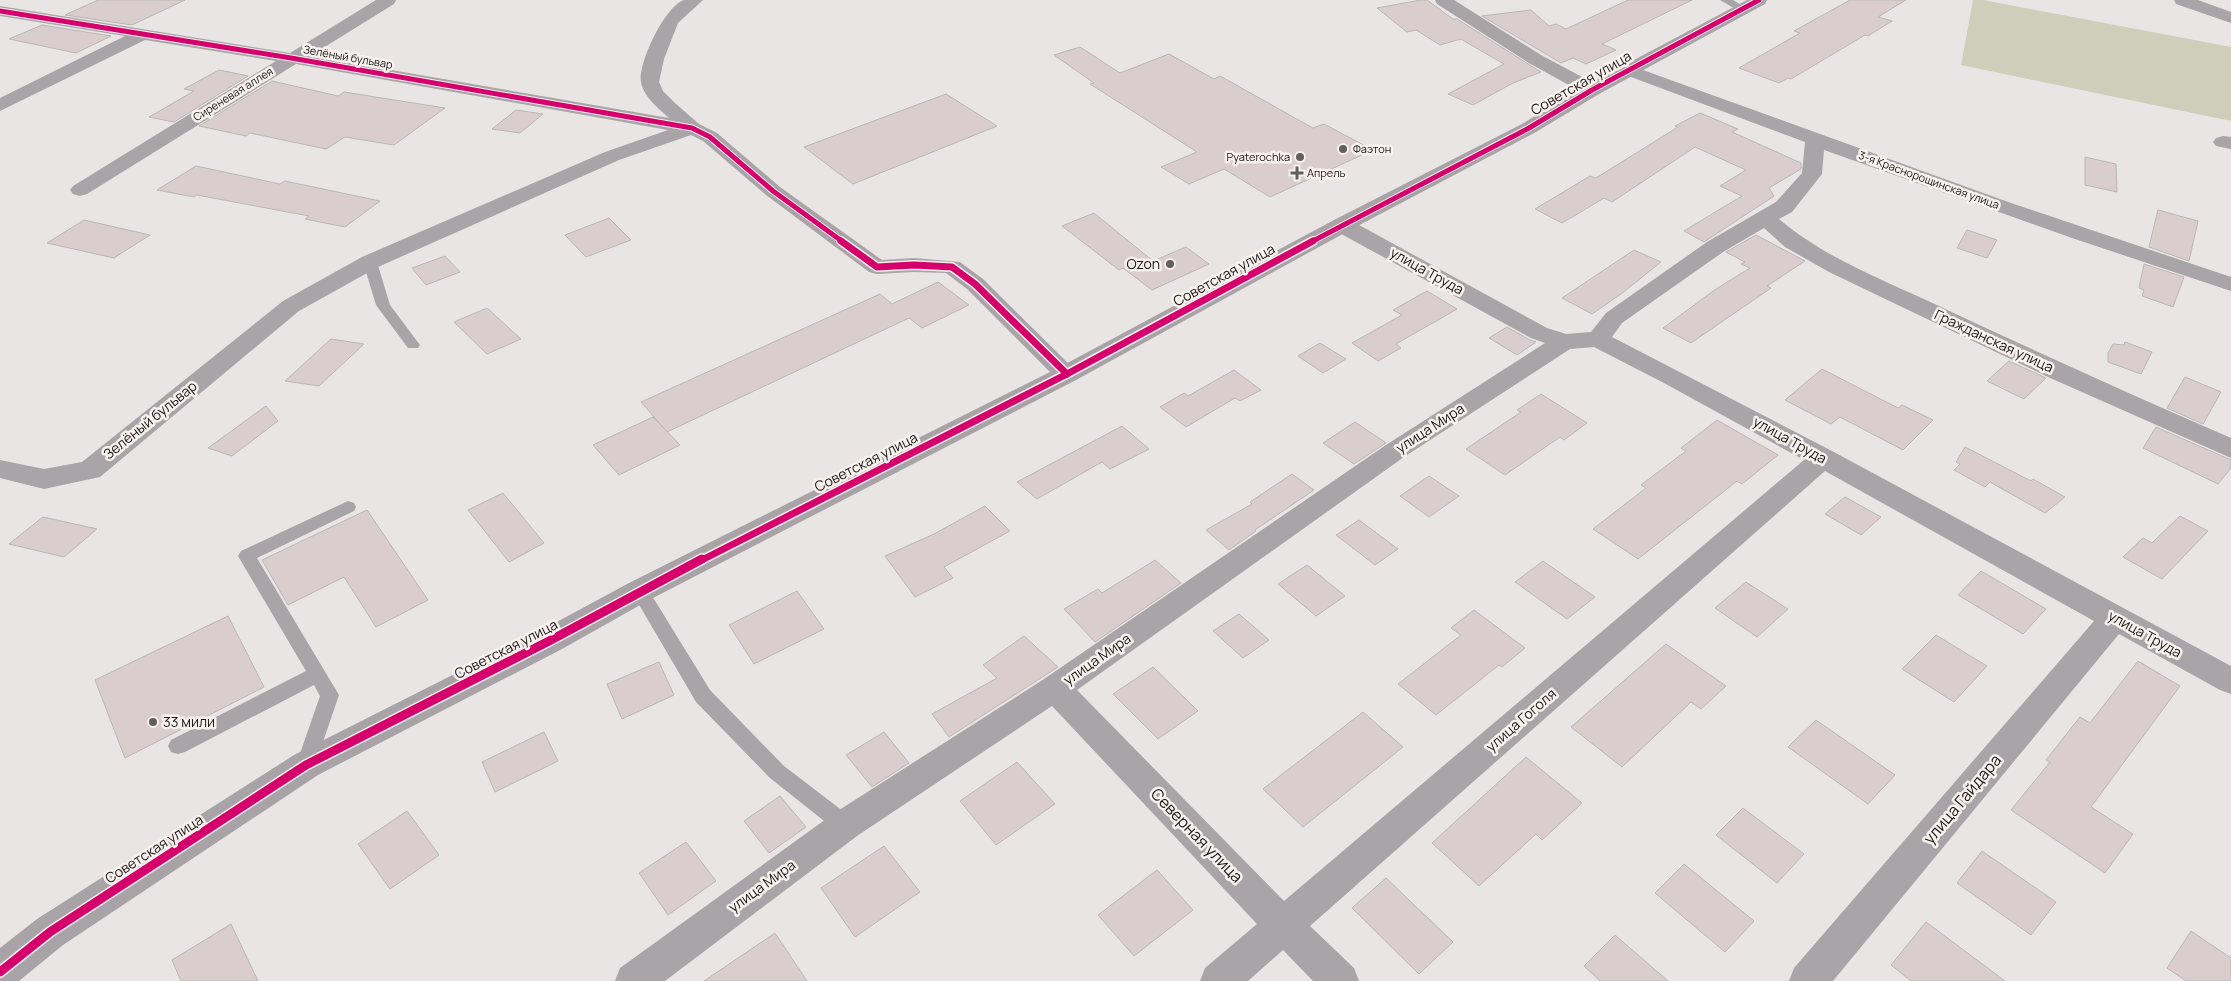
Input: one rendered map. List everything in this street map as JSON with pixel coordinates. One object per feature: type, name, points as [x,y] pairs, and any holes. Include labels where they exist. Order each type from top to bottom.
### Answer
[{"type":"street","name":"Сиреневая аллея","points":[[80,190],[291,58],[388,0]]},
{"type":"street","points":[[695,0],[674,16],[668,24],[652,70],[650,83],[657,95],[692,128],[710,137],[773,192],[877,267],[914,265],[952,268],[975,284],[1067,374]]},
{"type":"street","points":[[1443,0],[1535,59],[1592,90]]},
{"type":"street","points":[[2182,0],[2231,18]]},
{"type":"street","name":"Советская улица","points":[[0,972],[50,932],[306,765],[551,640],[640,591],[1067,374],[1342,224],[1528,128],[1742,3]]},
{"type":"street","name":"Зелёный бульвар","points":[[5,15],[143,34],[291,58],[692,128]]},
{"type":"street","points":[[0,105],[143,34]]},
{"type":"street","name":"3-я Краснорощинская улица","points":[[1629,70],[1816,140],[2124,250],[2231,284]]},
{"type":"street","name":"Зелёный бульвар","points":[[0,469],[44,479],[90,470],[291,306],[370,262],[612,156],[692,128]]},
{"type":"street","points":[[1598,339],[1614,318],[1715,247],[1784,207],[1812,174],[1816,140]]},
{"type":"street","name":"Гражданская улица","points":[[1766,218],[1793,242],[1837,267],[2066,375],[2231,449]]},
{"type":"street","name":"улица Труда","points":[[1342,224],[1539,333],[1564,342],[1598,339],[1672,377],[2231,681]]},
{"type":"street","name":"улица Мира","points":[[634,981],[845,825],[1055,688],[1395,451],[1564,342]]},
{"type":"street","name":"улица Гоголя","points":[[1219,981],[1823,458]]},
{"type":"street","name":"улица Гайдара","points":[[1808,981],[2115,617]]},
{"type":"street","name":"Северная улица","points":[[1055,688],[1283,925],[1340,981]]},
{"type":"lane","points":[[370,262],[383,305],[413,345]]},
{"type":"lane","points":[[306,765],[330,695],[247,556],[348,507]]},
{"type":"lane","points":[[640,591],[703,696],[777,772],[845,825]]},
{"type":"lane","points":[[178,746],[318,674]]},
{"type":"green space","points":[[1973,0],[1983,0],[2231,47],[2231,121],[1961,65]]},
{"type":"building","points":[[98,0],[185,0],[132,25],[65,15]]},
{"type":"building","points":[[1427,0],[1453,19],[1457,19],[1541,72],[1513,83],[1473,105],[1448,94],[1504,64],[1461,39],[1440,45],[1416,30],[1407,32],[1377,8]]},
{"type":"building","points":[[1628,0],[1692,0],[1602,44],[1616,50],[1586,64],[1573,58],[1561,63],[1482,16],[1531,10],[1549,26],[1556,24],[1566,29]]},
{"type":"building","points":[[1850,0],[1906,0],[1878,17],[1892,21],[1791,79],[1788,78],[1779,83],[1739,68],[1800,33],[1794,31]]},
{"type":"building","points":[[42,25],[111,36],[76,53],[9,39]]},
{"type":"building","points":[[1080,47],[1120,73],[1169,54],[1214,79],[1220,76],[1313,128],[1324,124],[1373,150],[1270,197],[1224,169],[1189,184],[1161,167],[1197,152],[1090,84],[1094,83],[1054,55]]},
{"type":"building","points":[[219,70],[248,76],[174,122],[149,117],[194,91],[184,89]]},
{"type":"building","points":[[272,81],[338,96],[344,92],[445,108],[394,145],[345,137],[326,149],[250,133],[246,136],[199,126]]},
{"type":"building","points":[[946,94],[997,126],[853,184],[804,147]]},
{"type":"building","points":[[516,110],[543,114],[520,133],[492,129]]},
{"type":"building","points":[[1700,113],[1738,129],[1732,132],[1801,163],[1801,169],[1769,188],[1774,196],[1704,242],[1684,231],[1742,196],[1720,186],[1746,170],[1695,147],[1612,202],[1604,198],[1562,223],[1535,209],[1590,176],[1596,178],[1678,127],[1675,126]]},
{"type":"building","points":[[2085,157],[2116,164],[2117,192],[2085,185]]},
{"type":"building","points":[[196,166],[280,184],[285,181],[380,201],[345,227],[305,219],[309,216],[197,195],[194,197],[157,190]]},
{"type":"building","points":[[2158,210],[2198,221],[2189,261],[2149,247]]},
{"type":"building","points":[[1094,213],[1153,261],[1186,247],[1209,264],[1152,290],[1123,268],[1119,270],[1062,226]]},
{"type":"building","points":[[609,218],[631,240],[586,257],[565,235]]},
{"type":"building","points":[[84,220],[150,235],[114,258],[47,243]]},
{"type":"building","points":[[1967,230],[1997,240],[1987,258],[1957,248]]},
{"type":"building","points":[[1756,235],[1805,261],[1767,286],[1771,288],[1691,343],[1663,328],[1716,289],[1750,268],[1741,264],[1745,262],[1726,252]]},
{"type":"building","points":[[1634,250],[1661,262],[1592,314],[1562,298]]},
{"type":"building","points":[[445,256],[460,272],[426,285],[412,268]]},
{"type":"building","points":[[2144,264],[2184,277],[2173,307],[2142,296],[2144,290],[2139,288]]},
{"type":"building","points":[[938,282],[969,305],[922,328],[909,318],[667,432],[641,402],[880,294],[892,304]]},
{"type":"building","points":[[1427,291],[1457,309],[1396,344],[1401,348],[1378,361],[1352,343],[1402,315],[1393,310]]},
{"type":"building","points":[[487,308],[521,339],[487,354],[454,322]]},
{"type":"building","points":[[1507,327],[1536,342],[1517,355],[1489,338]]},
{"type":"building","points":[[331,339],[364,344],[319,386],[285,381]]},
{"type":"building","points":[[2125,342],[2152,352],[2141,374],[2108,362],[2108,353],[2113,344],[2124,345]]},
{"type":"building","points":[[1320,343],[1346,359],[1323,373],[1298,356]]},
{"type":"building","points":[[2009,361],[2046,378],[2024,399],[1987,381]]},
{"type":"building","points":[[1822,369],[1898,408],[1902,405],[1933,420],[1903,450],[1840,417],[1831,424],[1785,400]]},
{"type":"building","points":[[1234,370],[1261,390],[1240,401],[1235,398],[1186,427],[1160,407],[1184,393],[1188,396]]},
{"type":"building","points":[[2185,377],[2221,392],[2203,424],[2167,408]]},
{"type":"building","points":[[1541,394],[1587,423],[1564,440],[1560,437],[1505,475],[1466,449],[1521,412],[1517,410]]},
{"type":"building","points":[[266,406],[278,421],[232,456],[208,448]]},
{"type":"building","points":[[653,417],[680,445],[619,475],[593,445]]},
{"type":"building","points":[[1717,420],[1778,455],[1742,484],[1737,481],[1638,559],[1593,529],[1646,488],[1641,485],[1686,451],[1681,448]]},
{"type":"building","points":[[1355,422],[1386,443],[1354,464],[1323,443]]},
{"type":"building","points":[[1122,426],[1149,449],[1110,469],[1102,462],[1037,499],[1017,482]]},
{"type":"building","points":[[2156,427],[2231,460],[2231,468],[2218,484],[2143,448]]},
{"type":"building","points":[[1965,447],[2031,481],[2033,479],[2065,497],[2045,513],[1990,482],[1985,487],[1954,470],[1960,464],[1956,462]]},
{"type":"building","points":[[1292,474],[1314,490],[1229,550],[1206,530],[1252,504],[1250,502]]},
{"type":"building","points":[[1429,476],[1459,496],[1429,517],[1400,496]]},
{"type":"building","points":[[503,493],[544,543],[509,562],[468,510]]},
{"type":"building","points":[[1845,497],[1881,517],[1861,535],[1825,514]]},
{"type":"building","points":[[985,506],[1010,531],[944,567],[953,578],[915,597],[885,556],[934,534]]},
{"type":"building","points":[[367,510],[428,600],[376,627],[344,577],[288,605],[262,560]]},
{"type":"building","points":[[2180,516],[2208,531],[2162,579],[2123,557],[2143,538],[2152,543]]},
{"type":"building","points":[[43,517],[97,529],[64,557],[9,544]]},
{"type":"building","points":[[1359,520],[1398,549],[1375,565],[1336,535]]},
{"type":"building","points":[[1155,560],[1181,583],[1095,642],[1064,609],[1098,589],[1102,593]]},
{"type":"building","points":[[1543,561],[1595,597],[1567,619],[1515,582]]},
{"type":"building","points":[[1307,565],[1345,596],[1316,616],[1278,584]]},
{"type":"building","points":[[1981,571],[2046,609],[2023,634],[1958,595]]},
{"type":"building","points":[[1746,582],[1788,609],[1757,637],[1715,608]]},
{"type":"building","points":[[797,591],[824,629],[754,664],[729,625]]},
{"type":"building","points":[[1474,610],[1525,648],[1502,667],[1499,665],[1436,715],[1398,684],[1461,635],[1451,628]]},
{"type":"building","points":[[1239,614],[1269,640],[1243,658],[1213,631]]},
{"type":"building","name":"33 мили","points":[[228,616],[264,687],[125,758],[95,680]]},
{"type":"building","points":[[1936,635],[1987,666],[1954,702],[1902,669]]},
{"type":"building","points":[[1024,636],[1058,667],[949,737],[932,714],[997,678],[983,665]]},
{"type":"building","points":[[1666,644],[1726,686],[1701,709],[1691,702],[1622,767],[1571,727]]},
{"type":"building","points":[[2138,661],[2180,686],[2091,807],[2133,834],[2105,873],[2011,810],[2050,762],[2046,760],[2080,717],[2090,723]]},
{"type":"building","points":[[659,662],[674,695],[622,719],[607,684]]},
{"type":"building","points":[[1153,667],[1198,711],[1158,739],[1113,694]]},
{"type":"building","points":[[1363,712],[1403,747],[1303,827],[1263,789]]},
{"type":"building","points":[[1816,720],[1895,775],[1868,804],[1788,747]]},
{"type":"building","points":[[544,732],[558,761],[495,792],[482,762]]},
{"type":"building","points":[[884,732],[909,763],[872,787],[846,755]]},
{"type":"building","points":[[1526,757],[1582,803],[1542,840],[1536,834],[1479,886],[1432,843]]},
{"type":"building","points":[[1017,762],[1055,804],[996,845],[960,801]]},
{"type":"building","points":[[780,796],[806,827],[769,853],[744,821]]},
{"type":"building","points":[[1743,808],[1804,854],[1777,883],[1716,835]]},
{"type":"building","points":[[407,811],[439,855],[390,889],[358,844]]},
{"type":"building","points":[[686,842],[716,881],[668,915],[639,873]]},
{"type":"building","points":[[884,846],[920,892],[855,937],[821,888]]},
{"type":"building","points":[[1982,851],[2056,902],[2031,935],[1957,883]]},
{"type":"building","points":[[1684,864],[1754,921],[1725,952],[1655,893]]},
{"type":"building","points":[[1157,870],[1193,910],[1134,956],[1098,915]]},
{"type":"building","points":[[1386,878],[1453,942],[1419,974],[1352,908]]},
{"type":"building","points":[[1926,922],[2005,981],[1911,981],[1891,965]]},
{"type":"building","points":[[231,924],[258,981],[181,981],[172,960]]},
{"type":"building","points":[[2191,931],[2231,958],[2231,981],[2186,981],[2167,968]]},
{"type":"building","points":[[775,933],[807,981],[704,981]]},
{"type":"building","points":[[1615,935],[1668,981],[1600,981],[1584,966]]},
{"type":"cycle path","points":[[0,972],[50,932],[306,765],[551,640],[640,591],[1067,374],[1342,225],[1529,128],[1592,90],[1759,0]]},
{"type":"cycle path","points":[[0,11],[291,58],[692,128],[710,137],[773,191],[877,267],[914,265],[952,267],[975,284],[1067,374]]},
{"type":"place","name":"Фаэтон","points":[[1343,149]]},
{"type":"place","name":"Pyaterochka","points":[[1300,157]]},
{"type":"place","name":"Апрель","points":[[1297,173]]},
{"type":"place","name":"Ozon","points":[[1170,264]]},
{"type":"place","name":"33 мили","points":[[153,722]]}]
